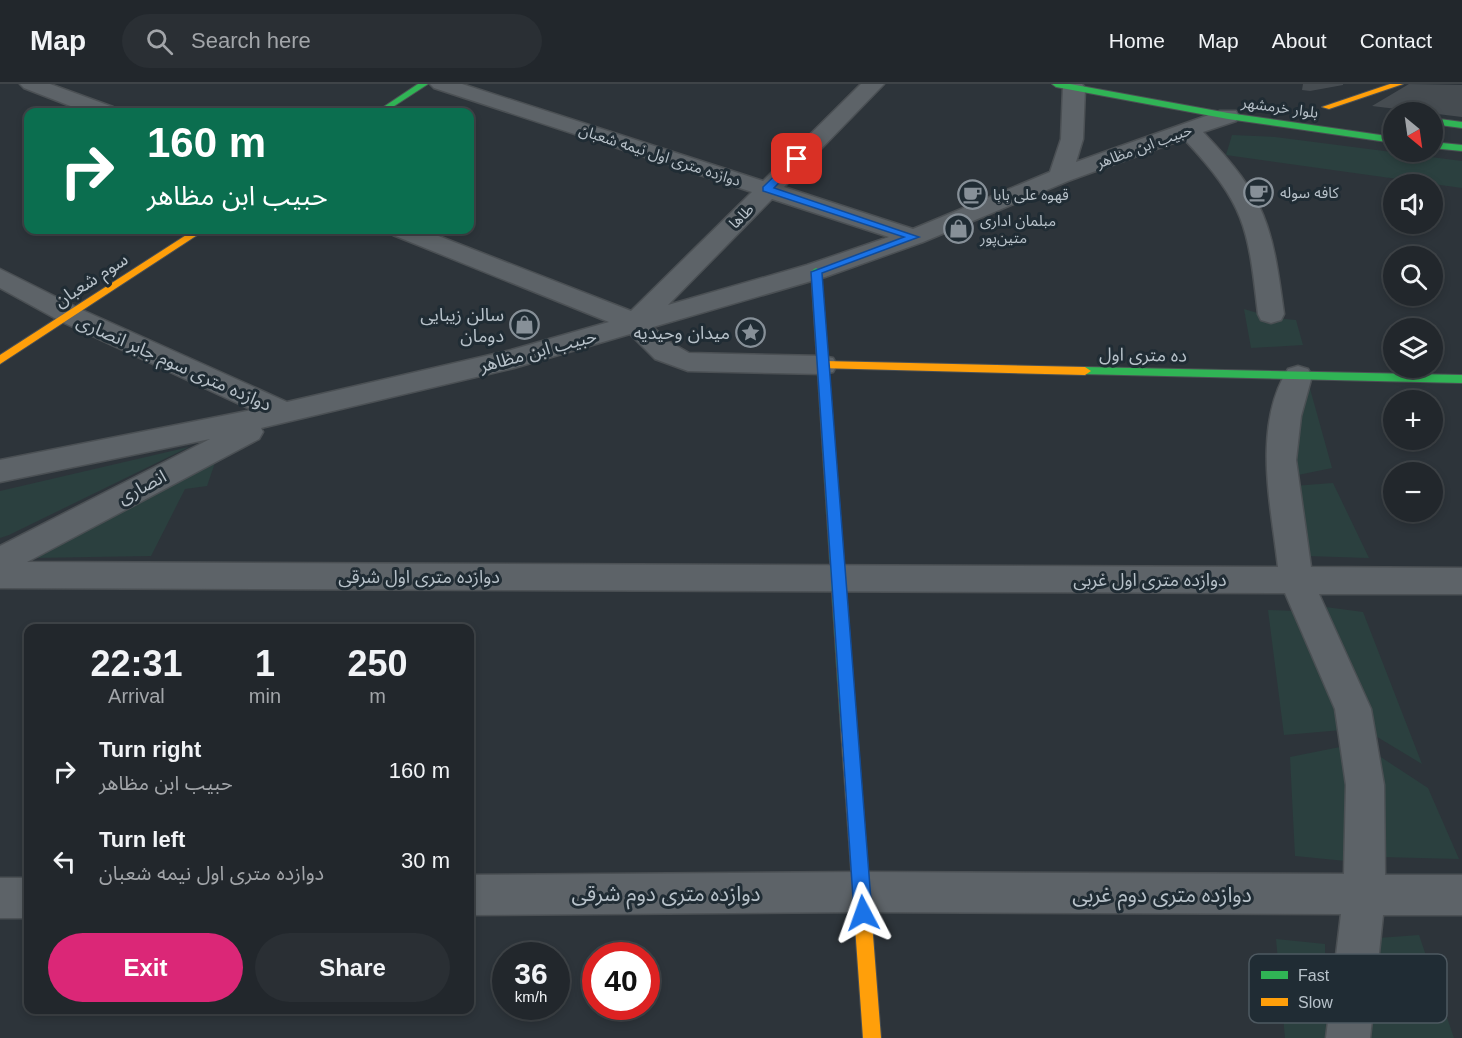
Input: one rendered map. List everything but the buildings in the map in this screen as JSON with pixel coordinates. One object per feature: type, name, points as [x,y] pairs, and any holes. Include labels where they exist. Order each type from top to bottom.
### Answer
[{"type":"street","points":[[32,84],[95,108]]},
{"type":"street","points":[[386,108],[424,84]]},
{"type":"street","name":"دوازده متری اول نیمه شعبان","points":[[441,84],[914,237]]},
{"type":"street","name":"طاها","points":[[635,323],[873,84]]},
{"type":"street","name":"بلوار خرمشهر","points":[[1357,112],[1320,106],[1399,84]]},
{"type":"street","name":"بلوار خرمشهر","points":[[1065,86],[1228,116],[1383,138]]},
{"type":"street","name":"حبیب ابن مظاهر","points":[[1060,176],[1072,139],[1065,86]]},
{"type":"street","name":"حبیب ابن مظاهر","points":[[0,471],[285,413],[514,359],[816,272],[914,237],[1060,176],[1228,116]]},
{"type":"street","points":[[1443,122],[1462,125]]},
{"type":"street","points":[[1188,130],[1213,156],[1247,202],[1259,232],[1272,314]]},
{"type":"street","points":[[1443,146],[1462,148]]},
{"type":"street","name":"سوم شعبان","points":[[0,360],[194,234]]},
{"type":"street","points":[[412,234],[635,323],[653,346],[672,358],[688,362],[823,366]]},
{"type":"street","points":[[816,272],[872,1038]]},
{"type":"street","name":"دوازده متری سوم جابر انصاری","points":[[0,277],[70,315],[285,413]]},
{"type":"street","name":"ده متری اول","points":[[823,366],[1462,379]]},
{"type":"street","points":[[1298,376],[1286,416],[1281,460],[1296,581],[1353,709],[1365,786],[1364,895],[1357,954]]},
{"type":"street","name":"انصاری","points":[[0,561],[285,413]]},
{"type":"street","name":"دوازده متری اول شرقی","points":[[0,575],[839,579]]},
{"type":"street","name":"دوازده متری اول غربی","points":[[839,579],[1462,581]]},
{"type":"street","name":"دوازده متری دوم شرقی","points":[[474,895],[861,892]]},
{"type":"street","name":"دوازده متری دوم غربی","points":[[861,892],[1462,896]]},
{"type":"street","points":[[0,898],[24,898]]},
{"type":"street","points":[[1348,1038],[1350,1023]]},
{"type":"green space","points":[[1232,135],[1275,137],[1383,151],[1383,162],[1443,162],[1443,159],[1462,161],[1462,188],[1443,185],[1443,174],[1383,174],[1383,177],[1226,155]]},
{"type":"green space","points":[[1244,309],[1275,318],[1296,320],[1303,345],[1251,348]]},
{"type":"green space","points":[[1309,385],[1332,468],[1293,476],[1294,432]]},
{"type":"green space","points":[[189,447],[9,535],[0,538],[0,491]]},
{"type":"green space","points":[[218,454],[207,486],[185,489],[151,556],[31,558]]},
{"type":"green space","points":[[1333,483],[1369,558],[1306,556],[1294,486]]},
{"type":"green space","points":[[1318,606],[1363,612],[1422,764],[1369,732]]},
{"type":"green space","points":[[1268,610],[1297,611],[1342,730],[1284,735]]},
{"type":"green space","points":[[1345,746],[1346,861],[1295,856],[1290,757]]},
{"type":"green space","points":[[1370,750],[1428,788],[1459,859],[1381,857]]},
{"type":"green space","points":[[1419,935],[1425,954],[1376,954],[1378,938]]},
{"type":"green space","points":[[1276,939],[1325,944],[1325,954],[1277,954]]},
{"type":"green space","points":[[1447,1017],[1454,1038],[1364,1038],[1366,1023],[1447,1023]]},
{"type":"green space","points":[[1284,1023],[1326,1023],[1326,1038],[1285,1038]]},
{"type":"traffic: fast","points":[[386,108],[424,84]]},
{"type":"traffic: fast","points":[[1056,84],[1228,116],[1383,138]]},
{"type":"traffic: fast","points":[[1443,122],[1462,125]]},
{"type":"traffic: fast","points":[[1443,146],[1462,148]]},
{"type":"traffic: fast","points":[[816,271],[849,730]]},
{"type":"traffic: fast","points":[[1085,371],[1462,379]]},
{"type":"traffic: slow","points":[[1326,107],[1399,84]]},
{"type":"traffic: slow","points":[[0,360],[194,234]]},
{"type":"traffic: slow","points":[[823,365],[1085,371]]},
{"type":"traffic: slow","points":[[849,730],[872,1038]]},
{"type":"place","name":"کافه سوله","points":[[1259,192]]},
{"type":"place","name":"قهوه علی بابا","points":[[972,194]]},
{"type":"place","name":"مبلمان اداری متین‌پور","points":[[959,229]]},
{"type":"place","name":"سالن زیبایی دومان","points":[[525,325]]},
{"type":"place","name":"میدان وحیدیه","points":[[751,333]]},
{"type":"route","points":[[797,159],[767,189],[914,237],[816,272],[863,913]]}]
